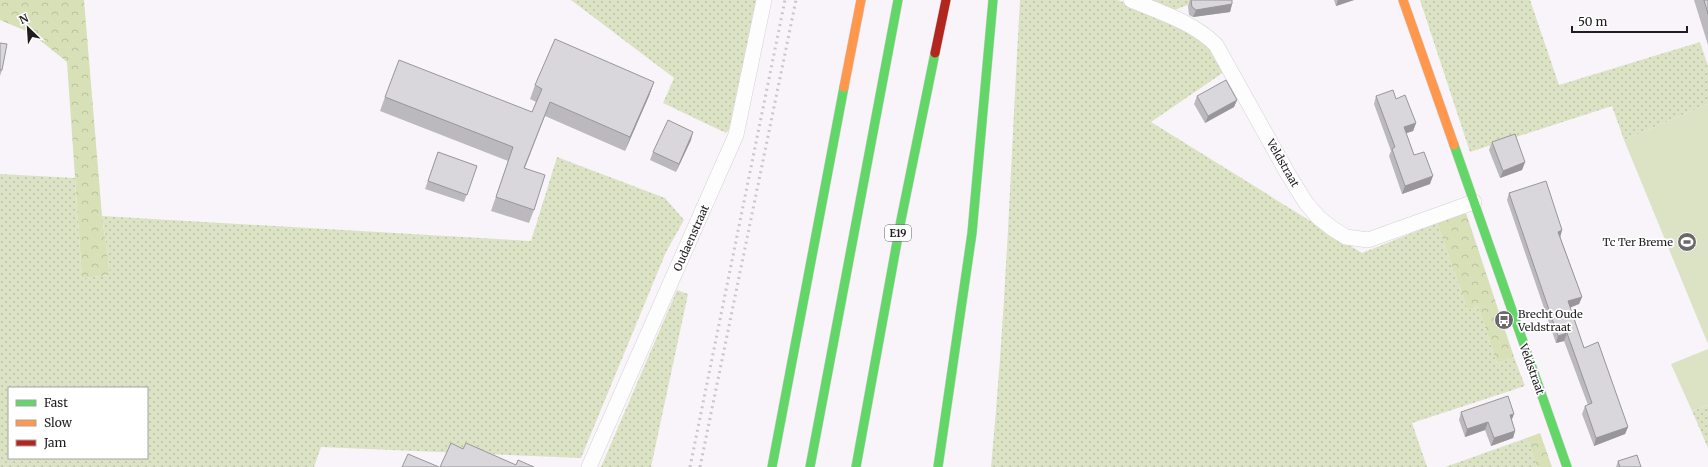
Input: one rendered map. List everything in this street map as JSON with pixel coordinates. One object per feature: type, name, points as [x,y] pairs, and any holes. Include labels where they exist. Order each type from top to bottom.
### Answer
[{"type":"main road","points":[[772,467],[861,0]]},
{"type":"main road","points":[[810,467],[898,0]]},
{"type":"main road","name":"E19","points":[[856,467],[901,220],[946,0]]},
{"type":"main road","points":[[938,467],[972,233],[993,0]]},
{"type":"main road","name":"Veldstraat","points":[[1403,0],[1567,467]]},
{"type":"street","name":"Oudaenstraat","points":[[588,467],[736,135],[764,0]]},
{"type":"street","name":"Veldstraat","points":[[1131,0],[1194,27],[1216,45],[1288,174],[1306,203],[1319,218],[1346,237],[1368,240],[1474,202]]},
{"type":"green space","points":[[0,0],[84,0],[102,216],[110,275],[82,278],[67,62],[31,33],[0,20]]},
{"type":"green space","points":[[571,0],[756,0],[729,130],[726,133],[663,103],[674,78]]},
{"type":"green space","points":[[1020,0],[1118,0],[1194,32],[1214,53],[1224,72],[1151,122],[1362,253],[1437,223],[1468,310],[1478,306],[1497,363],[1514,357],[1525,386],[1412,423],[1427,467],[991,467],[1001,351]]},
{"type":"green space","points":[[1150,0],[1200,0],[1172,11]]},
{"type":"green space","points":[[1420,0],[1530,0],[1559,85],[1700,42],[1708,66],[1708,104],[1624,140],[1612,106],[1470,152]]},
{"type":"green space","name":"Tc Ter Breme","points":[[1708,104],[1708,344],[1624,140]]},
{"type":"green space","points":[[557,157],[665,198],[684,220],[666,252],[581,458],[321,447],[314,467],[0,467],[0,174],[75,178],[82,278],[110,275],[102,216],[531,241]]},
{"type":"green space","points":[[1466,213],[1514,357],[1497,363],[1478,306],[1468,310],[1437,223]]},
{"type":"green space","points":[[677,290],[688,294],[651,467],[601,467]]},
{"type":"green space","points":[[1708,349],[1708,405],[1692,411],[1671,364]]},
{"type":"green space","points":[[1708,405],[1708,448],[1692,411]]},
{"type":"green space","points":[[1540,433],[1552,467],[1537,467],[1527,438]]},
{"type":"green space","points":[[1527,438],[1537,467],[1445,467]]},
{"type":"building","points":[[1191,0],[1232,0],[1232,4],[1196,10],[1192,7]]},
{"type":"building","points":[[1704,0],[1708,0],[1708,14]]},
{"type":"building","points":[[555,39],[654,82],[630,137],[550,102],[524,168],[545,175],[534,210],[496,197],[513,147],[385,97],[399,60],[532,112],[542,89],[535,85]]},
{"type":"building","points":[[0,43],[7,44],[2,70],[0,70]]},
{"type":"building","points":[[1226,80],[1237,100],[1208,116],[1197,96]]},
{"type":"building","points":[[1393,90],[1396,99],[1405,95],[1416,123],[1404,127],[1414,155],[1424,152],[1433,176],[1405,186],[1392,149],[1395,147],[1376,96]]},
{"type":"building","points":[[668,120],[693,132],[679,164],[653,152]]},
{"type":"building","points":[[1515,134],[1525,162],[1503,171],[1492,142]]},
{"type":"building","points":[[438,152],[477,166],[467,195],[428,181]]},
{"type":"building","points":[[1546,181],[1562,230],[1558,232],[1582,297],[1568,301],[1584,348],[1598,342],[1628,427],[1596,438],[1585,406],[1592,403],[1567,333],[1558,336],[1509,193]]},
{"type":"building","points":[[1508,396],[1514,414],[1510,415],[1515,431],[1494,438],[1488,422],[1467,429],[1461,412]]},
{"type":"building","points":[[451,443],[463,449],[466,443],[516,465],[518,460],[534,467],[440,467]]},
{"type":"building","points":[[408,454],[439,467],[402,467]]},
{"type":"building","points":[[1637,455],[1641,467],[1620,467],[1618,461]]},
{"type":"railway","points":[[690,467],[785,0]]},
{"type":"railway","points":[[700,467],[796,0]]},
{"type":"traffic: fast","points":[[810,467],[898,0]]},
{"type":"traffic: fast","points":[[938,467],[972,233],[993,0]]},
{"type":"traffic: fast","points":[[856,467],[901,220],[935,53]]},
{"type":"traffic: fast","points":[[772,467],[844,87]]},
{"type":"traffic: fast","points":[[1454,145],[1567,467]]},
{"type":"traffic: slow","points":[[844,87],[861,0]]},
{"type":"traffic: slow","points":[[1403,0],[1454,145]]},
{"type":"traffic: jam","points":[[935,53],[946,0]]},
{"type":"place","name":"Tc Ter Breme","points":[[1687,242]]},
{"type":"place","name":"Brecht Oude Veldstraat","points":[[1504,320]]}]
